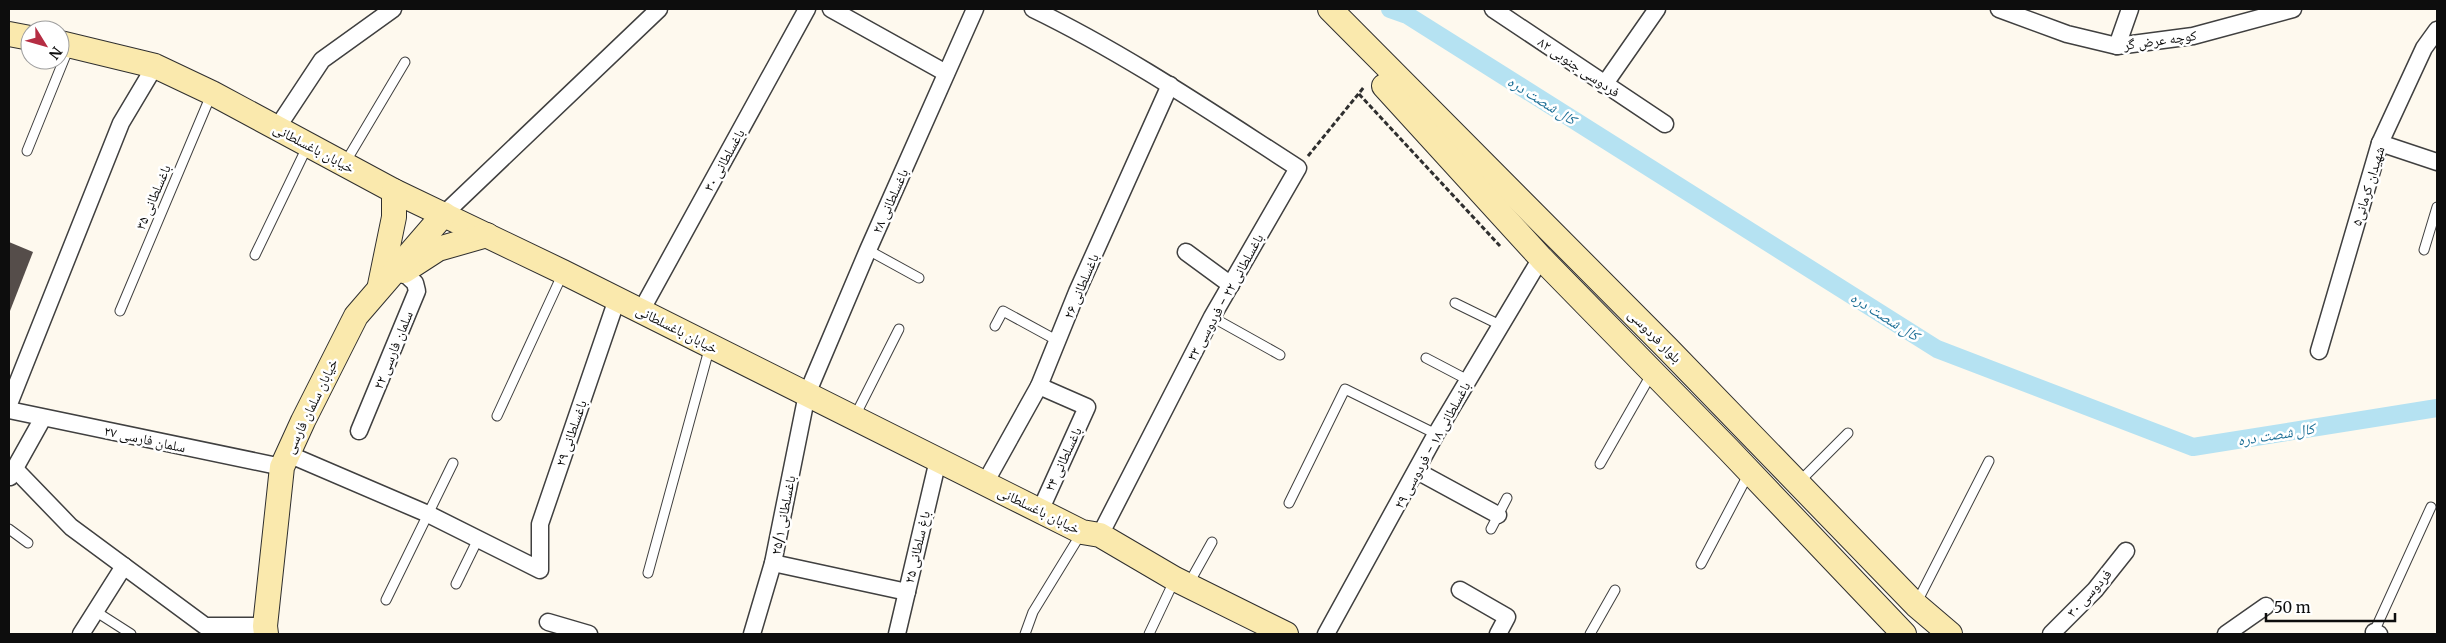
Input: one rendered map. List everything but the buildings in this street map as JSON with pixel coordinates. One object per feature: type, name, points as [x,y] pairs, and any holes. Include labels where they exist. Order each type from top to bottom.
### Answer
[{"type":"street","points":[[277,128],[322,60],[393,9]]},
{"type":"street","points":[[444,214],[659,9]]},
{"type":"street","name":"باغسلطانی ۳۰","points":[[641,311],[807,9]]},
{"type":"street","points":[[831,9],[946,73]]},
{"type":"street","name":"باغسلطانی ۲۸","points":[[807,394],[868,250],[975,9]]},
{"type":"street","points":[[1033,9],[1074,28],[1170,85],[1298,168]]},
{"type":"street","points":[[1313,9],[1349,38]]},
{"type":"street","points":[[1330,9],[1349,38]]},
{"type":"street","name":"فردوسی جنوبی ۸۲","points":[[1493,9],[1665,124]]},
{"type":"street","points":[[1604,85],[1657,9]]},
{"type":"street","name":"کوچه عرض گر","points":[[1999,9],[2067,34],[2117,46],[2194,36],[2293,9]]},
{"type":"street","points":[[2117,46],[2130,9]]},
{"type":"street","name":"شهیدان کرمانی۵","points":[[2318,351],[2380,143],[2424,48],[2437,30]]},
{"type":"street","name":"بلوار فردوسی","points":[[1349,38],[1374,75],[1541,258],[1728,449],[1904,634]]},
{"type":"street","name":"بلوار فردوسی","points":[[1349,38],[1668,348],[1745,430],[1916,604],[1950,634]]},
{"type":"street","name":"خیابان باغسلطانی","points":[[70,45],[155,66],[212,93],[394,191],[563,272],[985,484],[1091,534],[1280,633]]},
{"type":"street","points":[[9,404],[121,123],[155,66]]},
{"type":"street","name":"باغسلطانی ۲۶","points":[[985,484],[1039,386],[1077,292],[1170,85]]},
{"type":"street","points":[[2380,143],[2437,162]]},
{"type":"street","name":"باغسلطانی ۲۲ - فردوسی ۳۳","points":[[1091,534],[1230,285],[1298,168]]},
{"type":"street","points":[[380,287],[394,217],[394,191]]},
{"type":"street","name":"خیابان سلمان فارسی","points":[[266,630],[285,460],[356,316],[444,214]]},
{"type":"street","points":[[380,287],[438,249],[487,235]]},
{"type":"street","points":[[1186,252],[1230,285]]},
{"type":"street","name":"باغسلطانی ۱۸ - فردوسی ۲۹","points":[[1326,634],[1436,434],[1541,258]]},
{"type":"street","name":"سلمان فارسی ۲۲","points":[[359,432],[417,291],[414,283],[403,272]]},
{"type":"street","name":"باغسلطانی ۲۹","points":[[540,570],[540,524],[617,299]]},
{"type":"street","name":"باغسلطانی ۲۴","points":[[1039,386],[1087,407],[1040,511]]},
{"type":"street","name":"باغسلطانی ۲۵/۱","points":[[752,634],[773,563],[807,394]]},
{"type":"street","name":"سلمان فارسی ۲۷","points":[[9,410],[43,418],[285,460],[428,514],[540,570]]},
{"type":"street","points":[[43,418],[12,474],[70,527],[205,626],[266,630]]},
{"type":"street","points":[[1728,449],[1735,448],[1741,444],[1745,430]]},
{"type":"street","name":"باغ سلطانی ۲۵","points":[[897,634],[938,460]]},
{"type":"street","points":[[1756,480],[1765,480],[1769,473],[1777,470],[1791,476]]},
{"type":"street","points":[[1417,471],[1498,514]]},
{"type":"street","name":"فردوسی ۳۰","points":[[2051,634],[2095,590],[2126,551]]},
{"type":"street","points":[[773,563],[907,592]]},
{"type":"street","points":[[81,634],[124,566]]},
{"type":"street","points":[[1460,590],[1507,617],[1498,634]]},
{"type":"street","points":[[2226,634],[2266,606]]},
{"type":"street","points":[[548,622],[589,634]]},
{"type":"lane","points":[[345,164],[406,62]]},
{"type":"lane","points":[[27,151],[56,70]]},
{"type":"lane","name":"باغسلطانی ۳۵","points":[[120,311],[212,93]]},
{"type":"lane","points":[[255,255],[308,145]]},
{"type":"lane","points":[[2424,250],[2437,208]]},
{"type":"lane","points":[[868,250],[919,278]]},
{"type":"lane","points":[[497,416],[563,272]]},
{"type":"lane","points":[[1455,303],[1500,325]]},
{"type":"lane","points":[[994,326],[1003,311],[1058,340]]},
{"type":"lane","points":[[1212,317],[1280,355]]},
{"type":"lane","points":[[854,418],[898,329]]},
{"type":"lane","points":[[648,573],[710,346]]},
{"type":"lane","points":[[1426,358],[1468,380]]},
{"type":"lane","points":[[1600,464],[1652,372]]},
{"type":"lane","points":[[1289,503],[1345,389],[1436,434]]},
{"type":"lane","points":[[1791,476],[1848,433]]},
{"type":"lane","points":[[1916,604],[1989,461]]},
{"type":"lane","points":[[386,600],[454,463]]},
{"type":"lane","points":[[1701,564],[1756,480]]},
{"type":"lane","points":[[1490,529],[1507,498]]},
{"type":"lane","points":[[2376,633],[2431,507]]},
{"type":"lane","points":[[9,529],[28,543]]},
{"type":"lane","points":[[1025,634],[1033,612],[1091,534]]},
{"type":"lane","points":[[456,584],[478,540]]},
{"type":"lane","points":[[1148,634],[1181,582],[1212,542]]},
{"type":"lane","points":[[1590,634],[1615,590]]},
{"type":"lane","points":[[95,611],[131,634]]},
{"type":"path","points":[[1298,168],[1374,75]]},
{"type":"path","points":[[1359,94],[1502,248]]},
{"type":"waterway","name":"کال شصت دره","points":[[1390,9],[1407,15],[1937,349],[2193,447],[2437,408]]}]
